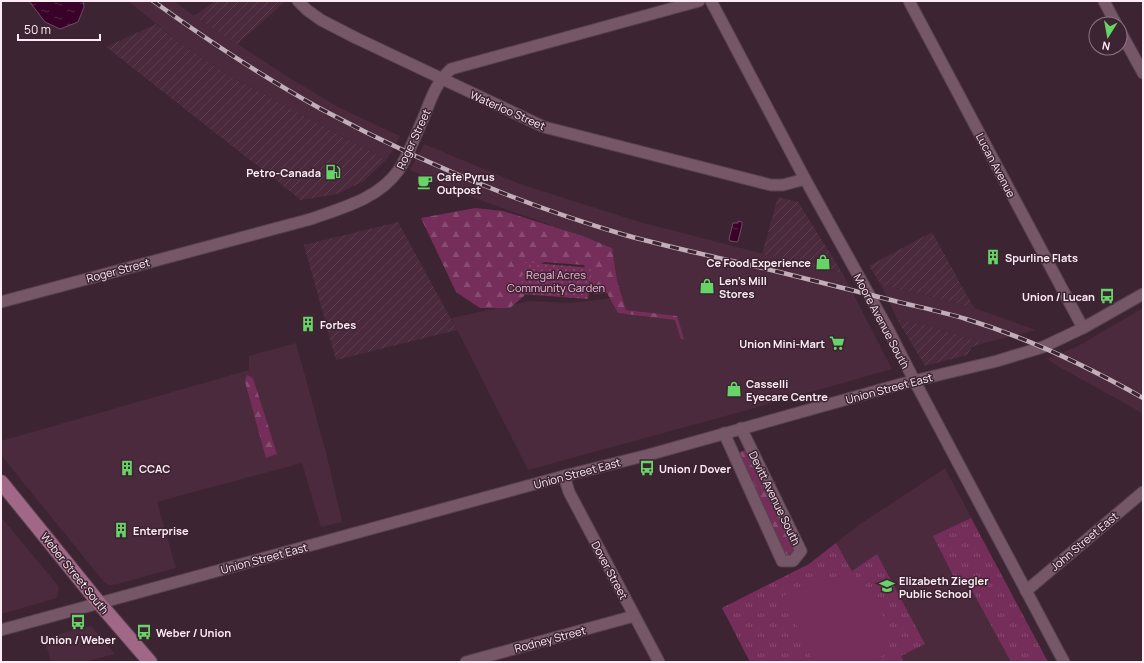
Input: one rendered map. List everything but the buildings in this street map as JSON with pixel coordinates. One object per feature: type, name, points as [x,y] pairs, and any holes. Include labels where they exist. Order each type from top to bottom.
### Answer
[{"type":"main road","name":"Weber Street South","points":[[1,482],[99,603],[150,662]]},
{"type":"street","name":"Waterloo Street","points":[[298,1],[306,10],[321,20],[356,38],[544,127],[771,184],[783,185],[805,179]]},
{"type":"street","name":"Roger Street","points":[[1,302],[311,219],[357,203],[382,188],[397,172],[408,153],[441,79],[451,69],[699,1]]},
{"type":"street","name":"Moore Avenue South","points":[[711,1],[805,179],[888,329],[1064,662]]},
{"type":"street","name":"Lucan Avenue","points":[[909,1],[1083,328]]},
{"type":"street","points":[[1104,1],[1112,16]]},
{"type":"street","points":[[1128,46],[1143,74]]},
{"type":"street","name":"Union Street East","points":[[1,630],[564,476],[648,455],[914,380],[997,361],[1043,347],[1083,328],[1143,294]]},
{"type":"street","name":"Devitt Avenue South","points":[[724,433],[782,560],[793,561],[801,551],[742,428]]},
{"type":"street","name":"Dover Street","points":[[564,476],[569,492],[659,662]]},
{"type":"street","name":"John Street East","points":[[1026,591],[1143,492]]},
{"type":"street","name":"Rodney Street","points":[[466,662],[634,616]]},
{"type":"shaded area","points":[[128,1],[174,1],[194,16],[293,80],[340,108],[400,136],[393,150],[386,160],[232,77],[180,43]]},
{"type":"shaded area","points":[[215,1],[285,2],[237,44],[194,16]]},
{"type":"shaded area","points":[[156,24],[180,43],[232,77],[386,160],[364,181],[337,194],[301,200],[106,47]]},
{"type":"shaded area","points":[[424,144],[520,184],[643,223],[843,274],[892,369],[528,470],[451,318],[530,301],[571,303],[619,297],[609,246],[469,196],[410,170]]},
{"type":"shaded area","points":[[778,197],[798,202],[843,274],[762,254]]},
{"type":"shaded area","points":[[398,222],[457,330],[336,360],[304,245]]},
{"type":"shaded area","points":[[932,232],[974,308],[881,285],[869,266]]},
{"type":"shaded area","points":[[881,285],[974,308],[1036,330],[984,343],[929,326],[897,319]]},
{"type":"shaded area","points":[[1143,308],[1143,415],[1137,410],[1047,359],[1078,346]]},
{"type":"shaded area","points":[[897,319],[929,326],[984,343],[972,347],[967,355],[925,366]]},
{"type":"shaded area","points":[[296,343],[327,456],[342,522],[321,527],[302,463],[157,502],[176,568],[114,585],[109,585],[104,582],[1,455],[1,441],[249,370],[249,356]]},
{"type":"shaded area","name":"Elizabeth Ziegler Public School","points":[[945,468],[1048,662],[750,662],[722,608],[809,564],[860,524]]},
{"type":"shaded area","points":[[1,517],[59,587],[57,598],[1,614]]},
{"type":"shaded area","points":[[91,626],[115,654],[84,662],[51,662],[44,638]]},
{"type":"green space","points":[[475,208],[503,211],[583,236],[612,248],[617,281],[626,310],[677,316],[684,339],[681,339],[675,320],[618,313],[607,293],[594,294],[584,265],[544,262],[526,271],[524,296],[510,308],[480,308],[456,292],[421,218]]},
{"type":"green space","name":"Regal Acres Community Garden","points":[[523,262],[591,268],[588,299],[521,294]]},
{"type":"green space","points":[[247,375],[253,378],[277,454],[266,458],[245,382]]},
{"type":"green space","points":[[745,450],[795,552],[786,556],[738,453]]},
{"type":"green space","points":[[971,518],[1048,662],[1011,662],[968,583],[959,587],[933,536]]},
{"type":"green space","points":[[836,543],[852,571],[877,554],[925,644],[901,656],[904,662],[750,662],[722,608],[809,564]]},
{"type":"green space","points":[[852,571],[890,626],[890,652],[869,662],[814,662],[783,596]]},
{"type":"water","points":[[29,1],[83,1],[84,7],[78,22],[60,29],[45,22]]},
{"type":"water","points":[[738,221],[742,222],[742,225],[738,241],[730,241],[729,239],[733,223],[738,223]]},
{"type":"railway","points":[[153,1],[236,58],[321,109],[432,164],[470,180],[547,210],[625,235],[966,319],[1012,335],[1057,354],[1143,398]]},
{"type":"place","name":"Petro-Canada","points":[[333,172]]},
{"type":"place","name":"Cafe Pyrus Outpost","points":[[425,182]]},
{"type":"place","name":"Spurline Flats","points":[[993,257]]},
{"type":"place","name":"Ce Food Experience","points":[[823,262]]},
{"type":"place","name":"Len's Mill Stores","points":[[707,286]]},
{"type":"place","name":"Union / Lucan","points":[[1107,296]]},
{"type":"place","name":"Forbes","points":[[308,324]]},
{"type":"place","name":"Union Mini-Mart","points":[[837,343]]},
{"type":"place","name":"Casselli Eyecare Centre","points":[[734,389]]},
{"type":"place","name":"CCAC","points":[[127,468]]},
{"type":"place","name":"Union / Dover","points":[[647,468]]},
{"type":"place","name":"Enterprise","points":[[121,530]]},
{"type":"place","name":"Elizabeth Ziegler Public School","points":[[887,586]]},
{"type":"place","name":"Union / Weber","points":[[78,622]]},
{"type":"place","name":"Weber / Union","points":[[144,632]]}]
